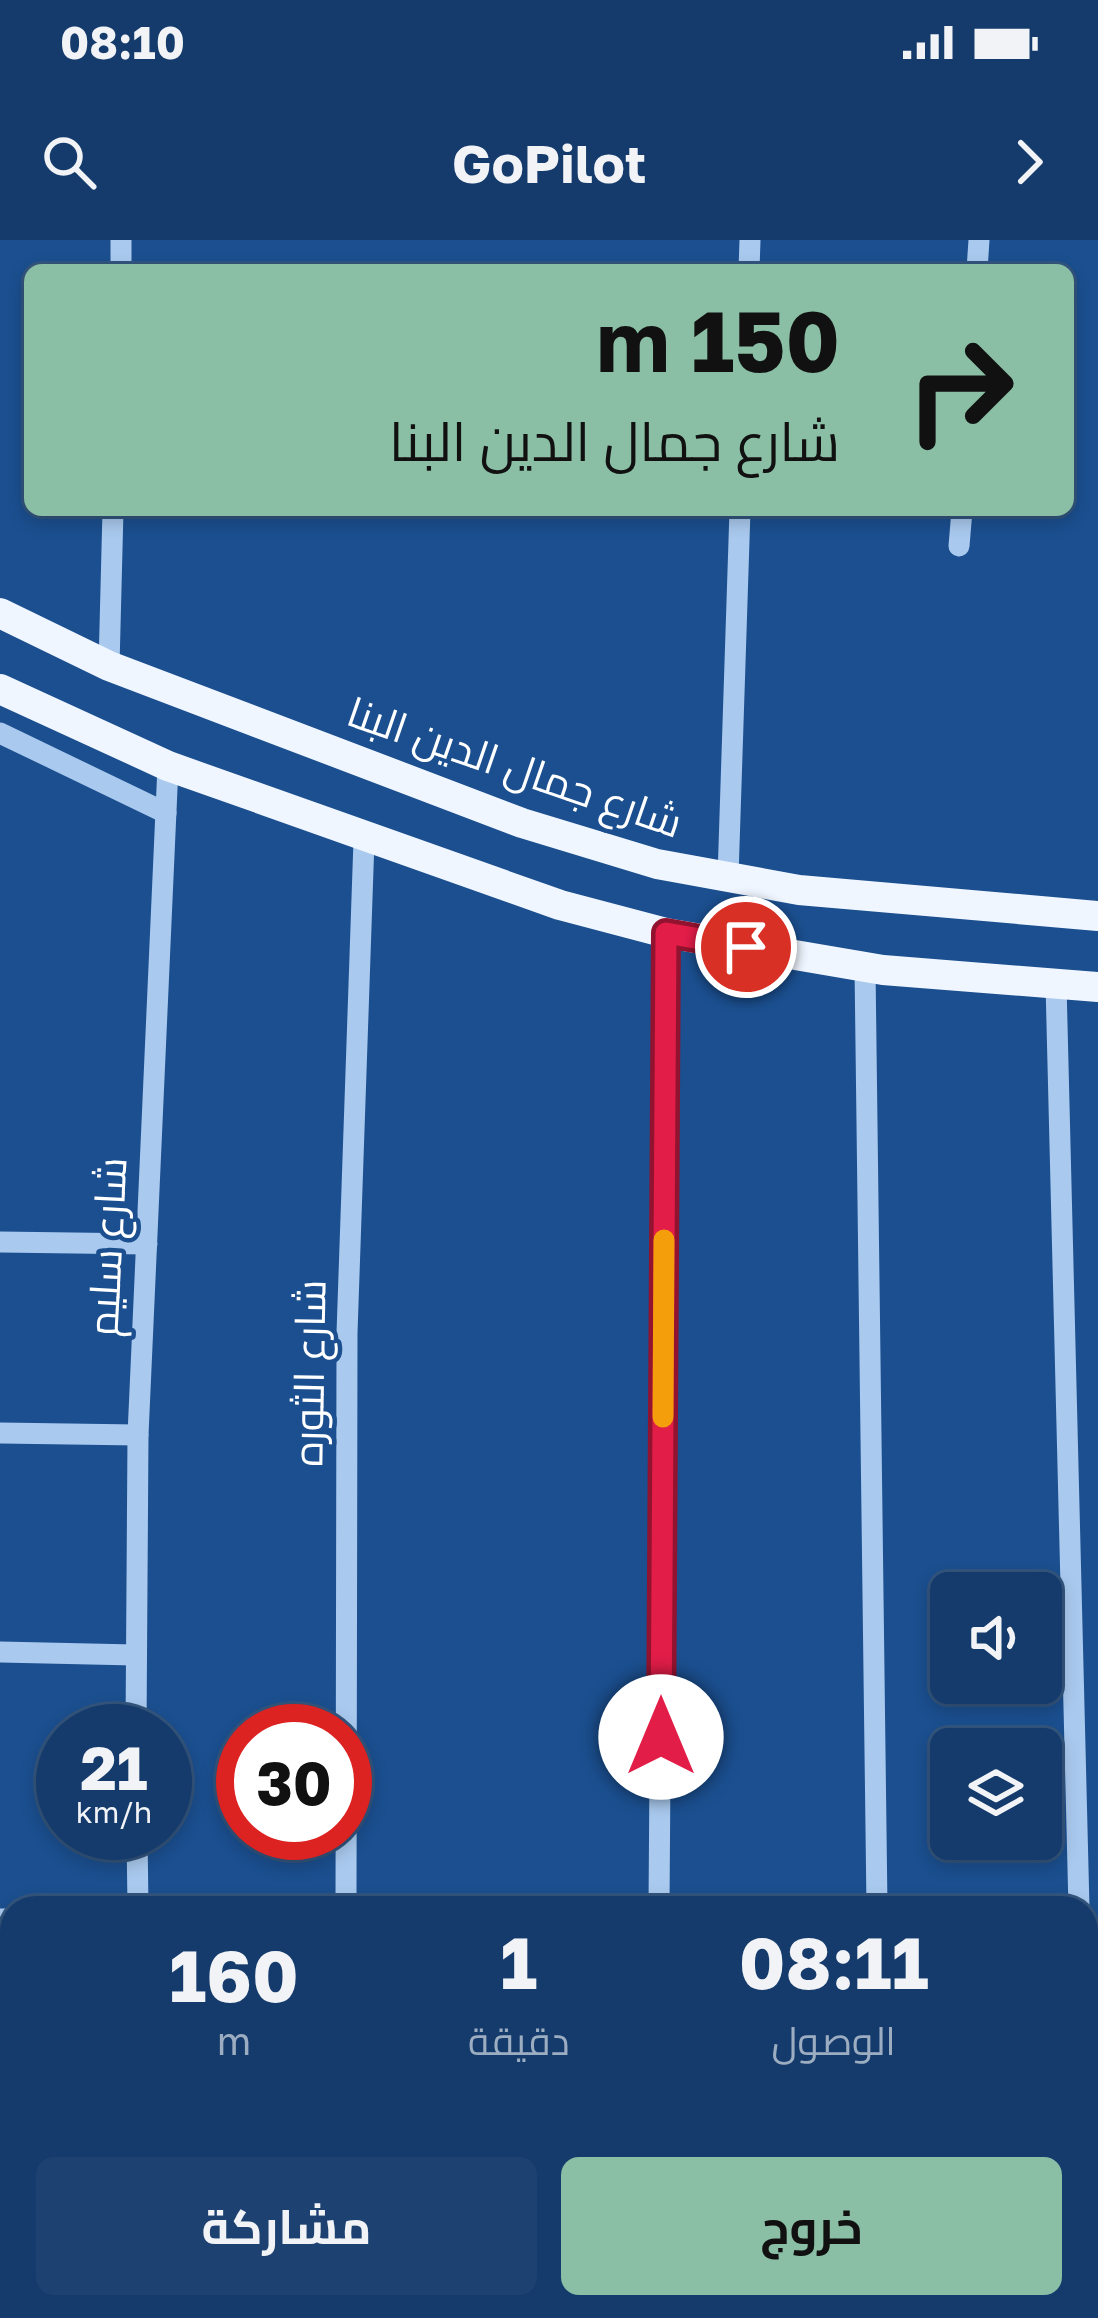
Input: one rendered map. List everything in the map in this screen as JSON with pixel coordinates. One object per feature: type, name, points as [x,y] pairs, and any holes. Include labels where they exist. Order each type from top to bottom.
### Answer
[{"type":"main road","name":"شارع جمال الدين البنا","points":[[0,613],[109,666],[522,823],[657,864],[799,890],[1098,916]]},
{"type":"main road","points":[[0,689],[168,766],[364,840],[560,905],[666,933],[865,968],[1098,986]]},
{"type":"street","points":[[109,666],[113,516]]},
{"type":"street","points":[[728,877],[740,516]]},
{"type":"street","points":[[959,545],[961,516]]},
{"type":"street","points":[[0,733],[166,813]]},
{"type":"street","name":"شارع سليم","points":[[136,1704],[138,1435],[168,766]]},
{"type":"street","name":"شارع الثوره","points":[[346,1896],[347,1333],[364,840]]},
{"type":"street","points":[[659,1896],[666,933]]},
{"type":"street","points":[[865,968],[877,1896]]},
{"type":"street","points":[[1056,984],[1078,1896]]},
{"type":"street","points":[[0,1242],[147,1244]]},
{"type":"street","points":[[0,1433],[138,1435]]},
{"type":"street","points":[[0,1652],[135,1655]]},
{"type":"street","points":[[137,1860],[138,1896]]},
{"type":"slow traffic","points":[[663,1417],[664,1240]]},
{"type":"route","points":[[661,1737],[666,933],[746,947]]}]
